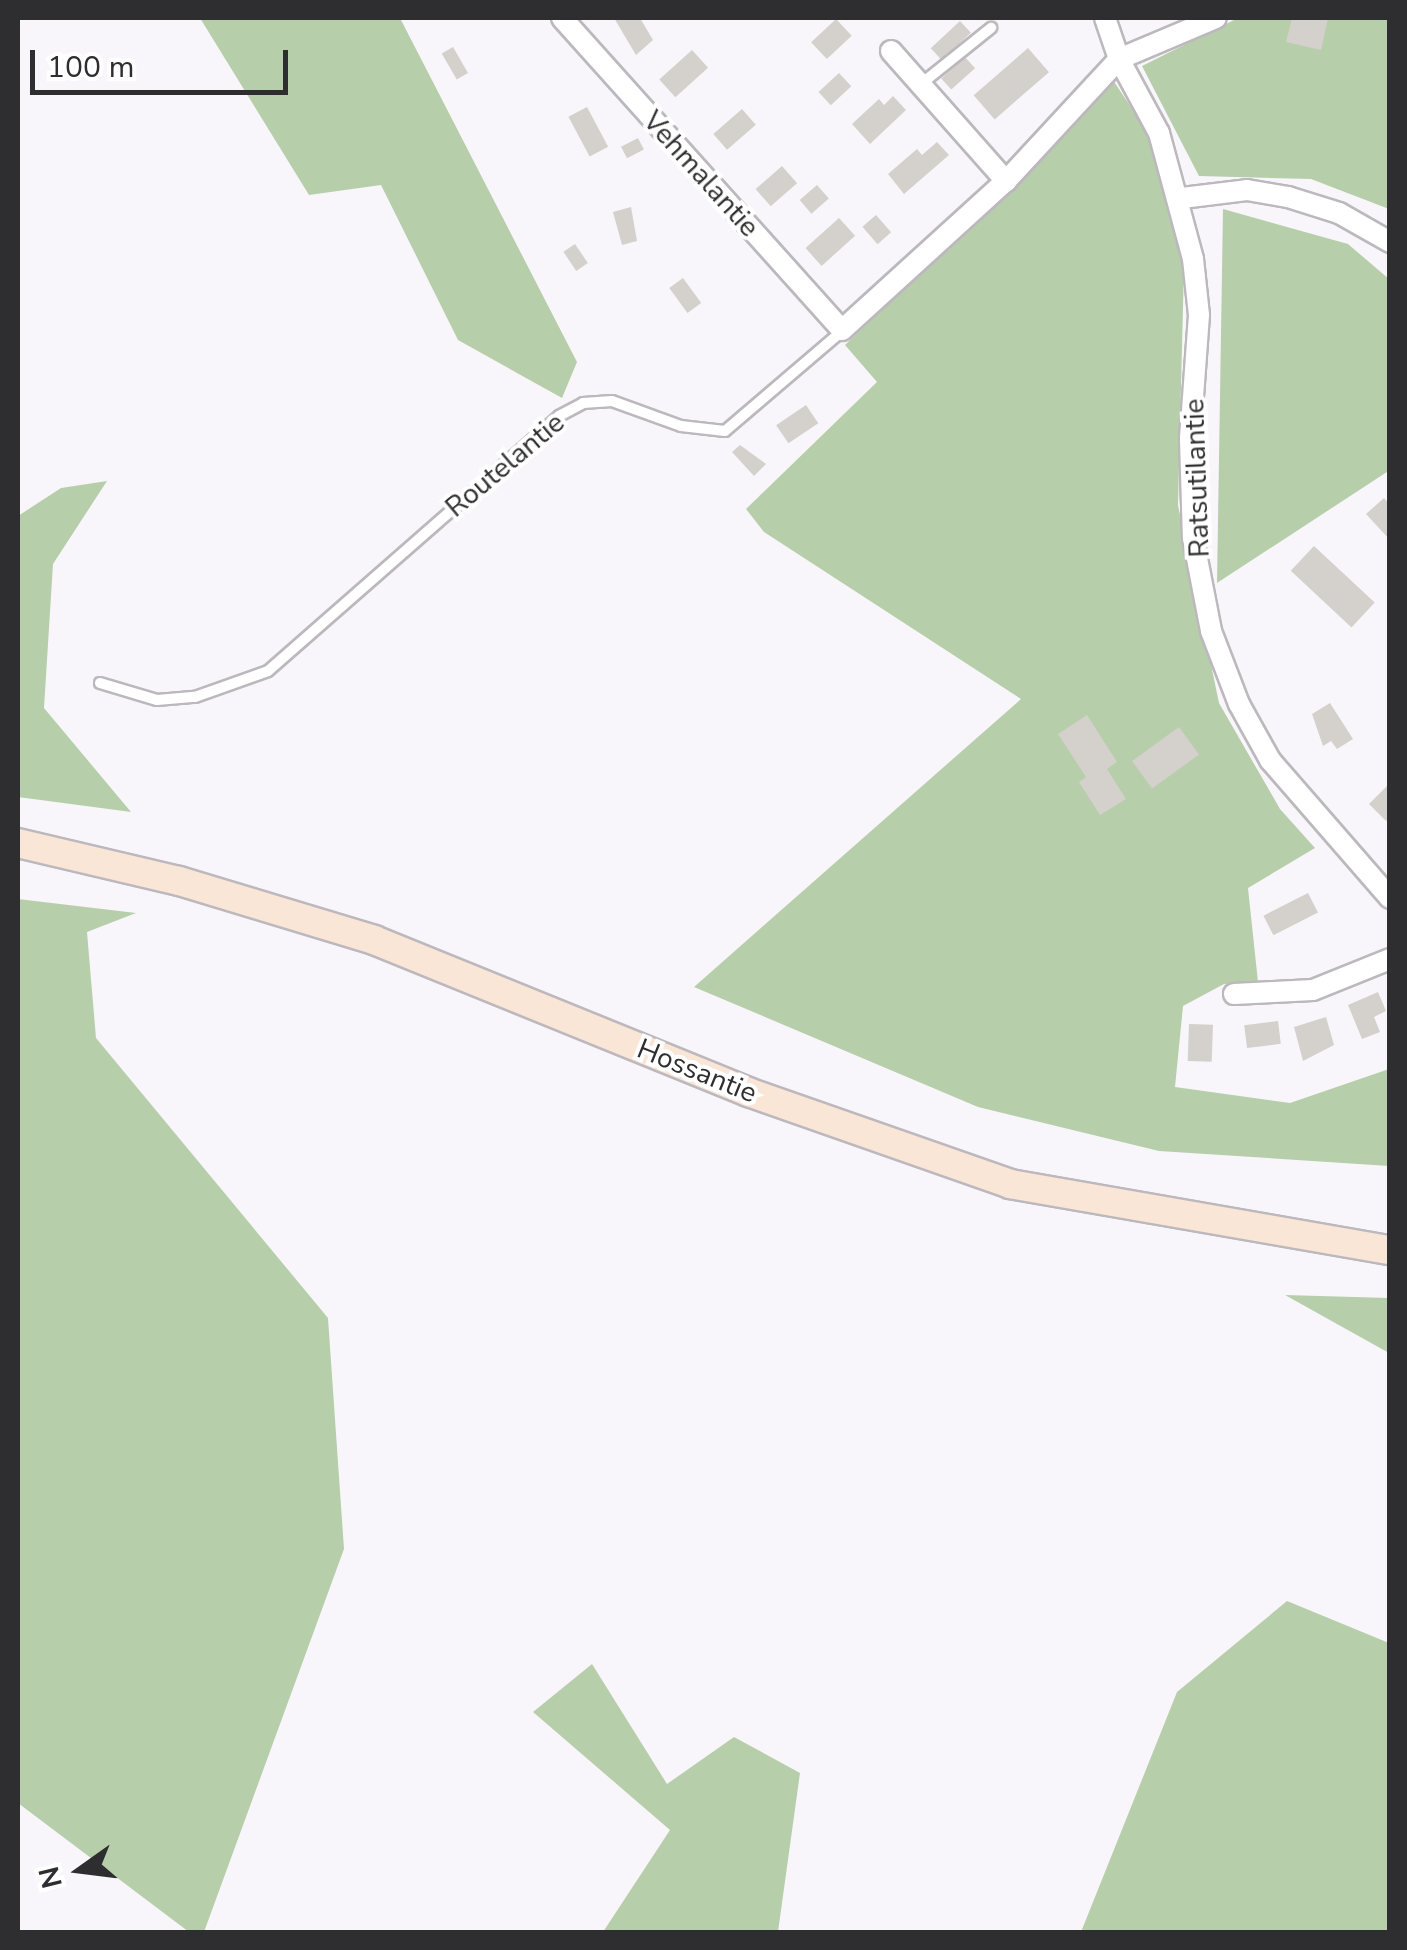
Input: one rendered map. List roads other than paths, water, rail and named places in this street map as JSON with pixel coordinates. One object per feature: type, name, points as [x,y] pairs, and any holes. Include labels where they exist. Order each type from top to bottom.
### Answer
[{"type":"main road","name":"Hossantie","points":[[18,843],[180,880],[374,940],[748,1092],[1010,1184],[1390,1250]]},
{"type":"street","name":"Vehmalantie","points":[[562,18],[842,330]]},
{"type":"street","name":"Ratsutilantie","points":[[1106,18],[1119,59],[1160,133],[1182,198],[1199,315],[1190,440],[1193,538],[1211,631],[1238,704],[1270,760],[1390,898]]},
{"type":"street","points":[[1119,59],[1216,18]]},
{"type":"street","points":[[890,52],[1006,180]]},
{"type":"street","name":"Routelantie","points":[[842,330],[1006,180],[1119,59]]},
{"type":"street","points":[[1182,198],[1247,190],[1288,197],[1339,213],[1390,242]]},
{"type":"street","points":[[1234,994],[1313,990],[1390,959]]},
{"type":"lane","points":[[920,84],[991,28]]},
{"type":"lane","name":"Routelantie","points":[[100,683],[157,700],[195,697],[268,671],[559,416],[583,403],[612,402],[681,426],[724,431],[842,330]]}]
